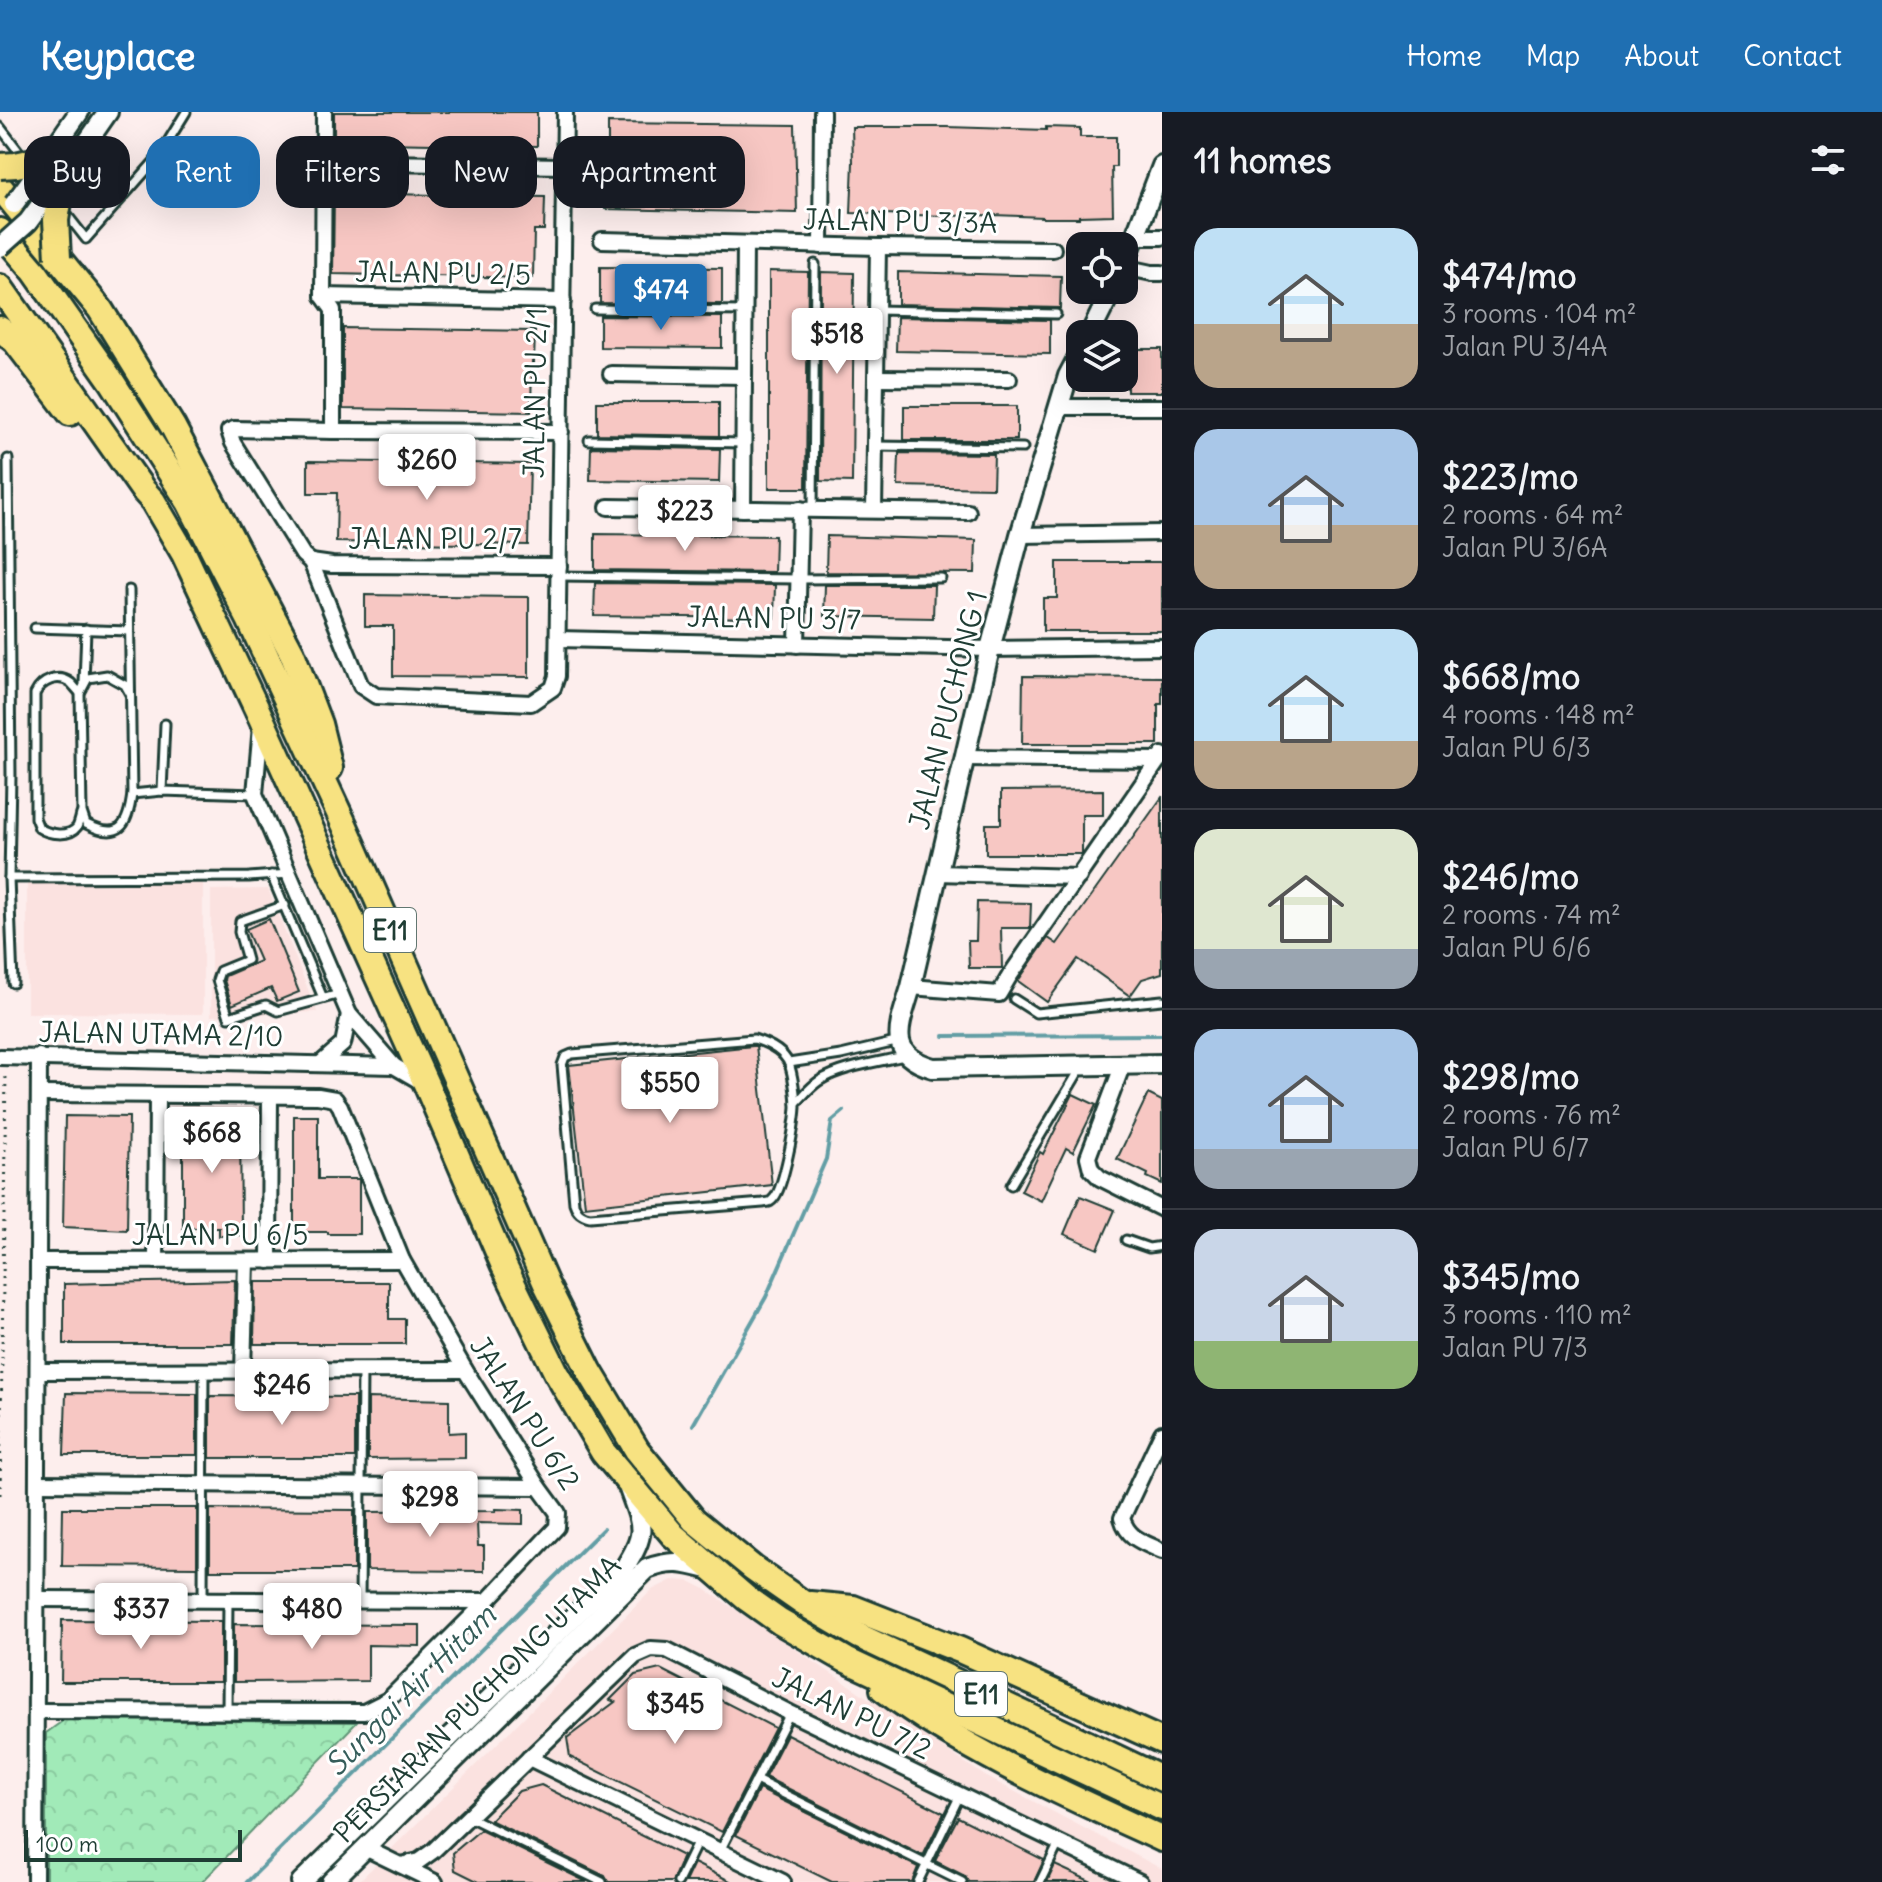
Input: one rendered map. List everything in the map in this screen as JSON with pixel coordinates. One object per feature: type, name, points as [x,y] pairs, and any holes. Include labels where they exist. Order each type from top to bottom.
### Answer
[{"type":"highway","points":[[0,166],[24,166]]},
{"type":"highway","points":[[11,208],[100,309],[173,427],[292,653],[319,724],[344,824]]},
{"type":"highway","points":[[58,208],[58,258]]},
{"type":"highway","name":"E11","points":[[0,231],[35,272],[111,380],[189,502],[249,619],[344,824],[546,1284],[590,1372],[637,1450],[694,1520],[753,1568],[803,1603],[859,1636],[1162,1779]]},
{"type":"highway","name":"E11","points":[[0,287],[153,501],[184,554],[426,1084],[504,1266],[556,1372],[603,1452],[673,1535],[746,1598],[780,1622],[846,1660],[1162,1808]]},
{"type":"highway","points":[[0,329],[15,341],[119,472],[143,490]]},
{"type":"highway","points":[[803,1603],[853,1608],[960,1650],[1162,1741]]},
{"type":"highway","points":[[846,1660],[911,1710],[971,1747],[1162,1839]]},
{"type":"street","points":[[63,136],[79,112]]},
{"type":"street","points":[[91,136],[108,112]]},
{"type":"street","points":[[323,136],[324,112]]},
{"type":"street","name":"JALAN PU 2/1","points":[[565,112],[565,136]]},
{"type":"street","points":[[821,246],[822,112]]},
{"type":"street","points":[[409,163],[553,166]]},
{"type":"street","points":[[1137,232],[1162,166]]},
{"type":"street","points":[[0,247],[11,208],[24,191]]},
{"type":"street","points":[[322,208],[323,296],[333,310],[333,431]]},
{"type":"street","name":"JALAN PU 2/1","points":[[311,562],[361,686],[368,692],[376,696],[531,703],[553,688],[557,676],[558,639],[564,208]]},
{"type":"street","points":[[1138,237],[1162,237]]},
{"type":"street","name":"JALAN PU 3/3A","points":[[602,240],[1053,249]]},
{"type":"street","points":[[743,509],[745,244]]},
{"type":"street","points":[[874,510],[878,247]]},
{"type":"street","points":[[1138,270],[1162,273]]},
{"type":"street","name":"JALAN PU 2/5","points":[[323,296],[563,301]]},
{"type":"street","points":[[611,374],[743,376]]},
{"type":"street","points":[[876,378],[1009,379]]},
{"type":"street","name":"JALAN PUCHONG 1","points":[[903,1048],[900,1026],[990,649],[1020,535],[1066,383]]},
{"type":"street","points":[[1059,407],[1162,407]]},
{"type":"street","points":[[311,562],[303,555],[233,443],[229,431],[561,432]]},
{"type":"street","points":[[608,507],[968,512]]},
{"type":"street","points":[[797,645],[799,579],[807,509]]},
{"type":"street","points":[[1020,535],[1162,533]]},
{"type":"street","name":"JALAN PU 2/7","points":[[311,562],[559,571]]},
{"type":"street","name":"JALAN PU 3/7","points":[[558,639],[990,649],[1162,647]]},
{"type":"street","points":[[261,718],[255,794],[349,1014],[394,1066]]},
{"type":"street","points":[[964,758],[1160,758]]},
{"type":"street","points":[[911,987],[999,994],[1160,758]]},
{"type":"street","points":[[937,873],[1079,877]]},
{"type":"street","name":"JALAN UTAMA 2/10","points":[[320,1064],[343,1044],[349,1014]]},
{"type":"street","points":[[903,1048],[917,1063],[933,1068],[1162,1064]]},
{"type":"street","points":[[35,1882],[39,1056]]},
{"type":"street","name":"JALAN UTAMA 2/10","points":[[3,1057],[394,1066],[426,1084]]},
{"type":"street","points":[[1123,1064],[1088,1157],[1091,1169],[1100,1178],[1162,1209]]},
{"type":"street","name":"JALAN PU 6/2","points":[[36,1711],[364,1712],[388,1700],[487,1601],[557,1527],[558,1513],[465,1370],[402,1260],[335,1099],[326,1096],[40,1094]]},
{"type":"street","points":[[156,1261],[157,1095]]},
{"type":"street","points":[[269,1261],[270,1096]]},
{"type":"street","name":"JALAN PU 6/5","points":[[39,1261],[402,1260]]},
{"type":"street","points":[[243,1371],[246,1261]]},
{"type":"street","points":[[39,1371],[465,1370]]},
{"type":"street","points":[[1162,1433],[1122,1518],[1131,1536],[1162,1551]]},
{"type":"street","name":"PERSIARAN PUCHONG UTAMA","points":[[301,1882],[625,1567],[638,1547],[641,1523],[625,1478]]},
{"type":"street","points":[[37,1483],[539,1487]]},
{"type":"street","name":"PERSIARAN PUCHONG UTAMA","points":[[331,1882],[647,1569],[669,1562],[682,1562],[714,1571]]},
{"type":"street","points":[[37,1599],[487,1601]]},
{"type":"street","name":"JALAN PU 7/2","points":[[401,1865],[419,1861],[433,1851],[635,1656],[651,1649],[667,1650],[1130,1880]]},
{"type":"street","points":[[529,1758],[783,1882]]},
{"type":"street","points":[[365,1848],[434,1882]]},
{"type":"street","points":[[433,1851],[428,1865],[434,1882]]},
{"type":"lane","points":[[130,189],[159,156],[186,112]]},
{"type":"lane","points":[[0,127],[24,150]]},
{"type":"lane","points":[[62,208],[86,239],[113,208]]},
{"type":"lane","points":[[807,509],[815,264]]},
{"type":"lane","points":[[595,309],[744,311]]},
{"type":"lane","points":[[877,310],[1056,314]]},
{"type":"lane","points":[[589,440],[743,443]]},
{"type":"lane","points":[[875,446],[1023,448]]},
{"type":"lane","points":[[8,459],[9,878],[13,983]]},
{"type":"lane","points":[[559,571],[799,579],[941,578]]},
{"type":"lane","points":[[82,812],[86,824],[107,831],[124,825],[130,811],[129,590]]},
{"type":"lane","points":[[35,628],[129,631]]},
{"type":"lane","points":[[82,690],[60,678],[38,687],[35,694],[35,818],[39,828],[45,832],[70,832],[77,827],[82,812],[82,690],[86,629]]},
{"type":"lane","points":[[82,690],[88,678],[107,675],[125,685],[130,694]]},
{"type":"lane","points":[[162,791],[165,724]]},
{"type":"lane","points":[[132,794],[162,791],[255,794]]},
{"type":"lane","points":[[9,878],[249,877],[289,874]]},
{"type":"lane","points":[[271,875],[323,998]]},
{"type":"lane","points":[[285,905],[240,921],[239,932],[247,960],[220,971],[217,980],[229,1017],[266,1005],[278,1011],[340,994]]},
{"type":"lane","points":[[1014,999],[1036,1013],[1162,1000]]},
{"type":"lane","points":[[754,1039],[777,1050],[789,1063],[796,1103],[782,1182],[776,1197],[770,1202],[590,1217],[582,1216],[577,1211],[562,1065],[565,1057],[754,1039]]},
{"type":"lane","points":[[789,1063],[903,1048]]},
{"type":"lane","points":[[796,1103],[821,1079],[903,1048]]},
{"type":"lane","points":[[1011,1185],[1083,1064]]},
{"type":"lane","points":[[1126,1240],[1149,1248],[1162,1246]]},
{"type":"lane","points":[[203,1600],[204,1371]]},
{"type":"lane","points":[[360,1601],[362,1371]]},
{"type":"lane","points":[[227,1710],[228,1600]]},
{"type":"lane","points":[[720,1851],[790,1713]]},
{"type":"lane","points":[[756,1780],[962,1882]]},
{"type":"lane","points":[[918,1882],[960,1795]]},
{"type":"lane","points":[[469,1817],[602,1882]]},
{"type":"lane","points":[[678,1882],[698,1841]]},
{"type":"lane","points":[[1040,1882],[1059,1843]]},
{"type":"path","points":[[0,1495],[3,1057]]},
{"type":"shaded area","points":[[27,882],[203,883],[203,1014],[27,1013]]},
{"type":"shaded area","points":[[268,889],[317,1012],[211,1016],[211,890]]},
{"type":"shaded area","points":[[672,1580],[689,1581],[705,1589],[985,1776],[1162,1869],[1162,1882],[358,1882],[652,1590]]},
{"type":"green space","points":[[64,1720],[357,1722],[202,1882],[46,1882],[46,1733]]},
{"type":"building","points":[[334,112],[537,112],[537,136],[425,136],[425,144],[409,143],[409,136],[334,136]]},
{"type":"building","points":[[608,123],[795,125],[797,213],[605,209],[745,208],[745,136],[608,136]]},
{"type":"building","points":[[852,127],[1080,128],[1080,137],[1116,137],[1116,167],[1112,167],[1113,215],[1043,218],[851,213]]},
{"type":"building","points":[[409,194],[425,195],[425,208],[537,208],[537,197],[545,197],[544,230],[534,230],[533,278],[333,274],[334,208],[409,208]]},
{"type":"building","points":[[600,267],[722,268],[722,304],[600,303]]},
{"type":"building","points":[[769,271],[808,272],[806,488],[769,488]]},
{"type":"building","points":[[821,272],[854,273],[852,482],[820,481]]},
{"type":"building","points":[[898,272],[1061,276],[1060,308],[898,304]]},
{"type":"building","points":[[600,316],[722,317],[722,348],[600,347]]},
{"type":"building","points":[[897,317],[1050,320],[1050,354],[896,351]]},
{"type":"building","points":[[343,328],[535,331],[531,412],[343,409]]},
{"type":"building","points":[[1138,349],[1162,349],[1162,392],[1138,392]]},
{"type":"building","points":[[597,402],[719,402],[719,436],[597,434]]},
{"type":"building","points":[[904,406],[1017,406],[1017,440],[904,440]]},
{"type":"building","points":[[591,447],[720,449],[719,482],[590,480]]},
{"type":"building","points":[[899,453],[994,454],[993,488],[898,486]]},
{"type":"building","points":[[308,461],[530,464],[528,545],[336,542],[337,493],[308,493]]},
{"type":"building","points":[[595,534],[775,536],[774,572],[595,570]]},
{"type":"building","points":[[827,536],[976,540],[975,573],[826,572]]},
{"type":"building","points":[[1057,562],[1162,562],[1162,631],[1043,631],[1043,598],[1057,598]]},
{"type":"building","points":[[595,583],[775,585],[774,618],[594,616]]},
{"type":"building","points":[[825,585],[934,585],[933,618],[824,616]]},
{"type":"building","points":[[365,595],[529,597],[529,677],[393,676],[393,626],[365,626]]},
{"type":"building","points":[[1023,676],[1162,677],[1158,744],[1022,744]]},
{"type":"building","points":[[1103,790],[1103,815],[1082,815],[1082,854],[986,854],[986,824],[1001,824],[1001,791]]},
{"type":"building","points":[[1162,797],[1162,973],[1142,979],[1130,996],[1078,959],[1047,1002],[1018,981],[1048,938],[1057,944]]},
{"type":"building","points":[[977,902],[1031,903],[1030,928],[1001,928],[1002,968],[969,968],[968,941],[976,941]]},
{"type":"building","points":[[269,919],[299,992],[277,1001],[271,988],[232,1005],[225,976],[260,961],[246,929]]},
{"type":"building","points":[[756,1046],[772,1185],[585,1206],[569,1065]]},
{"type":"building","points":[[1073,1094],[1096,1105],[1073,1152],[1066,1148],[1041,1201],[1021,1191]]},
{"type":"building","points":[[1148,1094],[1162,1101],[1162,1184],[1117,1159]]},
{"type":"building","points":[[65,1116],[129,1117],[127,1230],[63,1227]]},
{"type":"building","points":[[294,1116],[318,1116],[318,1179],[359,1179],[359,1234],[294,1232]]},
{"type":"building","points":[[183,1117],[240,1119],[241,1235],[219,1236],[219,1228],[183,1228]]},
{"type":"building","points":[[1080,1196],[1115,1210],[1098,1249],[1064,1234]]},
{"type":"building","points":[[235,1280],[233,1344],[64,1344],[64,1284]]},
{"type":"building","points":[[255,1282],[389,1282],[389,1319],[405,1319],[405,1344],[254,1344]]},
{"type":"building","points":[[66,1393],[197,1394],[197,1455],[64,1455]]},
{"type":"building","points":[[210,1396],[355,1397],[355,1458],[210,1458]]},
{"type":"building","points":[[368,1398],[449,1400],[449,1433],[465,1432],[465,1458],[368,1459]]},
{"type":"building","points":[[63,1508],[197,1508],[197,1567],[62,1566]]},
{"type":"building","points":[[210,1509],[354,1510],[354,1570],[210,1570]]},
{"type":"building","points":[[523,1510],[523,1524],[477,1523],[478,1546],[484,1546],[484,1571],[367,1570],[367,1512]]},
{"type":"building","points":[[62,1620],[221,1621],[221,1682],[61,1682]]},
{"type":"building","points":[[234,1624],[420,1625],[420,1646],[368,1645],[368,1681],[234,1682]]},
{"type":"building","points":[[660,1669],[775,1728],[722,1832],[570,1757],[567,1738],[615,1702],[610,1700],[635,1675]]},
{"type":"building","points":[[787,1734],[944,1813],[923,1856],[765,1777]]},
{"type":"building","points":[[541,1785],[683,1856],[672,1882],[608,1882],[605,1876],[490,1820],[519,1791]]},
{"type":"building","points":[[759,1789],[918,1867],[912,1882],[832,1882],[736,1835]]},
{"type":"building","points":[[958,1817],[1044,1860],[1034,1882],[968,1882],[965,1876],[935,1861]]},
{"type":"building","points":[[480,1830],[587,1882],[479,1882],[455,1870],[453,1853]]},
{"type":"building","points":[[694,1863],[732,1882],[685,1882]]},
{"type":"building","points":[[1057,1866],[1092,1882],[1047,1882]]},
{"type":"waterway","name":"Sungai Air Hitam","points":[[944,1036],[1162,1035]]},
{"type":"waterway","name":"Sungai Air Hitam","points":[[693,1425],[766,1297],[826,1159],[832,1121],[844,1111]]},
{"type":"waterway","name":"Sungai Air Hitam","points":[[247,1882],[603,1529]]}]
